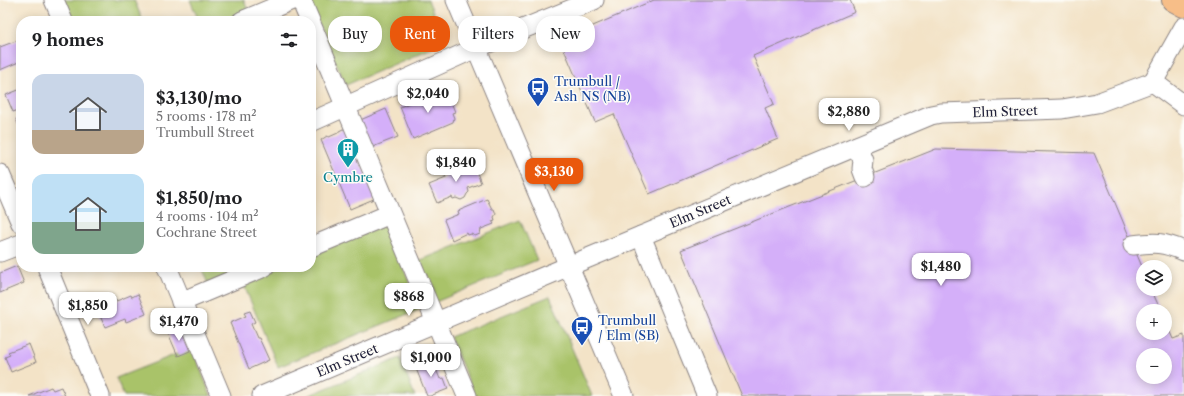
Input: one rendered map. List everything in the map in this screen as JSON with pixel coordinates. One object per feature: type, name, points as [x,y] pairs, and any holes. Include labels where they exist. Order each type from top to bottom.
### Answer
[{"type":"main road","points":[[1173,0],[1184,6]]},
{"type":"street","points":[[54,0],[60,16]]},
{"type":"street","points":[[254,16],[292,0]]},
{"type":"street","points":[[300,0],[308,16]]},
{"type":"street","points":[[456,0],[463,16]]},
{"type":"street","points":[[528,27],[594,0]]},
{"type":"street","points":[[1184,27],[1153,82],[1184,105]]},
{"type":"street","points":[[316,36],[467,396]]},
{"type":"street","points":[[316,120],[467,52]]},
{"type":"street","points":[[478,52],[624,396]]},
{"type":"street","name":"Elm Street","points":[[262,396],[641,236],[865,164],[931,115],[940,113],[1062,109],[1097,103],[1153,82]]},
{"type":"street","points":[[0,174],[16,211]]},
{"type":"street","points":[[316,245],[390,214]]},
{"type":"street","points":[[641,236],[707,396]]},
{"type":"street","points":[[1133,245],[1152,242],[1166,243],[1184,251]]},
{"type":"street","points":[[0,252],[16,246]]},
{"type":"street","points":[[49,272],[100,396]]},
{"type":"street","points":[[169,272],[221,396]]},
{"type":"street","points":[[181,302],[252,272]]},
{"type":"green space","points":[[62,0],[134,0],[141,16],[69,16]]},
{"type":"green space","points":[[190,0],[244,0],[248,11],[238,16],[197,16]]},
{"type":"green space","points":[[308,0],[428,0],[435,16],[390,16],[390,52],[423,52],[346,85],[331,52],[382,52],[382,16],[328,16],[328,45]]},
{"type":"green space","points":[[520,220],[537,260],[433,303],[416,262]]},
{"type":"green space","points":[[386,225],[420,309],[278,367],[243,283],[270,272],[316,272],[316,253]]},
{"type":"green space","points":[[203,272],[235,272],[208,284]]},
{"type":"green space","points":[[550,296],[592,396],[475,396],[450,337]]},
{"type":"green space","points":[[192,348],[211,396],[124,396],[116,378]]},
{"type":"green space","points":[[400,358],[415,396],[307,396]]},
{"type":"building","points":[[654,0],[850,0],[855,12],[753,56],[774,104],[765,108],[778,139],[649,194],[614,114],[595,122],[565,52],[595,52],[595,25]]},
{"type":"building","points":[[16,41],[16,63],[0,70],[0,47]]},
{"type":"building","points":[[439,90],[443,93],[445,98],[449,97],[455,112],[452,113],[454,118],[453,122],[413,139],[400,107]]},
{"type":"building","points":[[16,91],[16,111],[13,112],[6,95]]},
{"type":"building","points":[[386,109],[398,137],[370,148],[358,121]]},
{"type":"building","name":"Cymbre","points":[[343,129],[347,130],[376,198],[350,209],[321,140],[327,136],[329,137],[338,133]]},
{"type":"building","points":[[936,149],[1094,153],[1139,260],[1136,260],[1136,296],[1154,296],[1158,304],[1136,304],[1136,340],[1172,340],[1172,337],[1173,339],[1184,335],[1184,396],[742,396],[681,250]]},
{"type":"building","points":[[471,162],[481,183],[468,188],[469,192],[465,198],[461,200],[456,198],[453,199],[452,197],[437,203],[429,185],[446,178],[444,173]]},
{"type":"building","points":[[487,199],[496,214],[494,217],[495,220],[492,221],[494,224],[481,229],[480,234],[475,236],[471,234],[468,235],[467,233],[452,240],[444,220],[459,214],[458,211]]},
{"type":"building","points":[[16,266],[16,272],[19,272],[24,283],[0,293],[0,273]]},
{"type":"building","points":[[138,294],[146,314],[126,322],[125,319],[105,327],[97,309],[131,295],[132,297]]},
{"type":"building","points":[[250,311],[255,322],[251,324],[269,360],[249,369],[230,323],[246,316],[244,313]]},
{"type":"building","points":[[180,328],[190,351],[178,356],[168,333]]},
{"type":"building","points":[[29,344],[36,362],[11,372],[5,357],[10,355],[8,352]]},
{"type":"building","points":[[432,359],[440,379],[444,378],[448,389],[427,396],[415,366]]},
{"type":"building","points":[[51,387],[53,390],[61,387],[65,396],[29,396]]},
{"type":"place","name":"Trumbull / Ash NS (NB)","points":[[538,108]]},
{"type":"place","name":"Cymbre","points":[[348,168]]},
{"type":"place","name":"Trumbull / Elm (SB)","points":[[582,346]]}]
